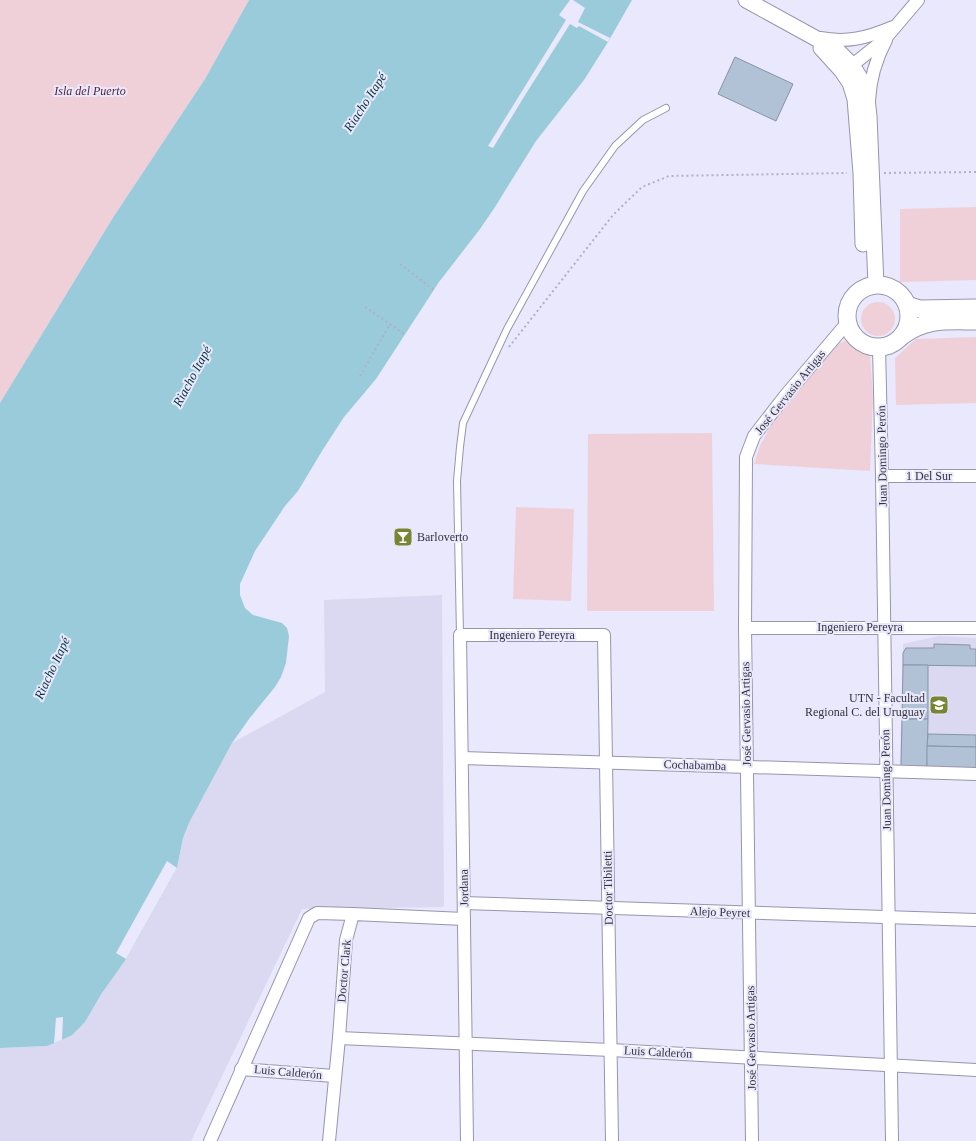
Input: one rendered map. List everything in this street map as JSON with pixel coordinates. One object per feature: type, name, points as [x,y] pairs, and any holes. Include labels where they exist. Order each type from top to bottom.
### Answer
[{"type":"main road","points":[[886,286],[894,290],[902,296],[907,305],[909,321],[907,329],[896,342],[888,346],[879,347],[862,343],[851,330],[848,322],[848,312],[851,302],[857,294],[871,287],[886,286]]},
{"type":"main road","points":[[907,305],[920,309],[976,308]]},
{"type":"main road","points":[[902,336],[912,329],[929,322],[976,321]]},
{"type":"street","points":[[746,0],[837,50],[848,68],[862,81],[867,99],[869,118]]},
{"type":"street","points":[[848,68],[884,40],[918,0]]},
{"type":"street","points":[[811,35],[844,41],[872,36],[893,29]]},
{"type":"street","points":[[871,287],[866,173],[870,89],[874,67],[880,52],[893,29]]},
{"type":"street","points":[[848,68],[855,99],[866,173]]},
{"type":"street","name":"José Gervasio Artigas","points":[[752,1141],[745,628],[746,457],[754,436],[785,396],[848,322]]},
{"type":"street","name":"Juan Domingo Perón","points":[[879,347],[892,1141]]},
{"type":"street","name":"1 Del Sur","points":[[882,476],[976,476]]},
{"type":"street","name":"Ingeniero Pereyra","points":[[745,628],[976,628]]},
{"type":"street","name":"Ingeniero Pereyra","points":[[460,635],[604,635]]},
{"type":"street","name":"Jordana","points":[[460,635],[467,1141]]},
{"type":"street","name":"Doctor Tibiletti","points":[[604,635],[612,1141]]},
{"type":"street","name":"Cochabamba","points":[[462,758],[976,774]]},
{"type":"street","name":"Alejo Peyret","points":[[464,903],[976,920]]},
{"type":"street","points":[[210,1141],[309,918],[317,913],[464,918]]},
{"type":"street","name":"Doctor Clark","points":[[329,1141],[334,1076],[339,1038],[346,940],[353,914]]},
{"type":"street","name":"Luis Calderón","points":[[339,1038],[751,1057],[976,1070]]},
{"type":"street","name":"Luis Calderón","points":[[241,1069],[334,1076]]},
{"type":"lane","points":[[460,635],[457,481],[463,423],[507,329],[583,191],[615,146],[644,120],[666,108]]},
{"type":"path","points":[[506,351],[613,215],[642,187],[669,176],[976,172]]},
{"type":"path","points":[[400,264],[434,290]]},
{"type":"path","points":[[365,306],[404,334]]},
{"type":"path","points":[[360,376],[390,324]]},
{"type":"shaded area","points":[[442,595],[444,907],[302,909],[191,1141],[0,1141],[0,1048],[47,1046],[62,1040],[85,1022],[177,868],[183,838],[189,823],[232,743],[325,692],[324,600]]},
{"type":"shaded area","name":"UTN - Facultad Regional C. del Uruguay","points":[[939,636],[976,638],[976,773],[900,766],[903,644]]},
{"type":"green space","name":"Isla del Puerto","points":[[0,0],[249,0],[205,79],[114,216],[0,403]]},
{"type":"green space","points":[[976,207],[976,280],[900,282],[900,209]]},
{"type":"green space","points":[[875,302],[881,302],[890,307],[894,313],[894,325],[890,331],[881,336],[875,336],[866,331],[861,322],[861,316],[866,307]]},
{"type":"green space","points":[[976,337],[976,403],[896,405],[895,358],[916,339]]},
{"type":"green space","points":[[847,338],[858,349],[870,355],[873,397],[870,471],[754,464],[760,446],[773,421],[840,342],[842,343]]},
{"type":"green space","points":[[712,433],[714,611],[587,611],[588,434]]},
{"type":"green space","points":[[516,507],[574,509],[571,601],[513,599]]},
{"type":"water","name":"Riacho Itapé","points":[[249,0],[632,0],[584,80],[536,141],[480,229],[439,282],[376,379],[344,417],[298,491],[285,506],[255,551],[240,584],[240,595],[245,608],[253,615],[282,623],[287,628],[289,636],[286,663],[281,677],[275,687],[232,743],[189,823],[183,838],[177,868],[126,959],[102,993],[85,1022],[72,1035],[47,1046],[0,1048],[0,403],[114,216],[205,79]]},
{"type":"pier","points":[[570,0],[573,0],[585,8],[578,22],[610,38],[608,42],[579,26],[577,28],[570,24],[493,148],[488,146],[566,20],[559,15]]},
{"type":"pier","points":[[167,861],[177,868],[126,959],[116,953]]},
{"type":"pier","points":[[63,1017],[62,1040],[54,1043],[56,1018]]},
{"type":"building","points":[[735,57],[793,84],[776,121],[718,94]]},
{"type":"building","points":[[934,644],[970,645],[970,649],[976,649],[976,666],[903,665],[903,653],[906,648],[934,648]]},
{"type":"building","points":[[903,665],[928,665],[928,719],[902,719]]},
{"type":"building","points":[[902,719],[928,719],[927,772],[901,766]]},
{"type":"building","points":[[928,734],[976,735],[976,747],[927,746]]},
{"type":"building","points":[[927,746],[976,747],[976,773],[927,772]]},
{"type":"place","name":"Barloverto","points":[[403,537]]},
{"type":"place","name":"UTN - Facultad Regional C. del Uruguay","points":[[939,705]]}]
